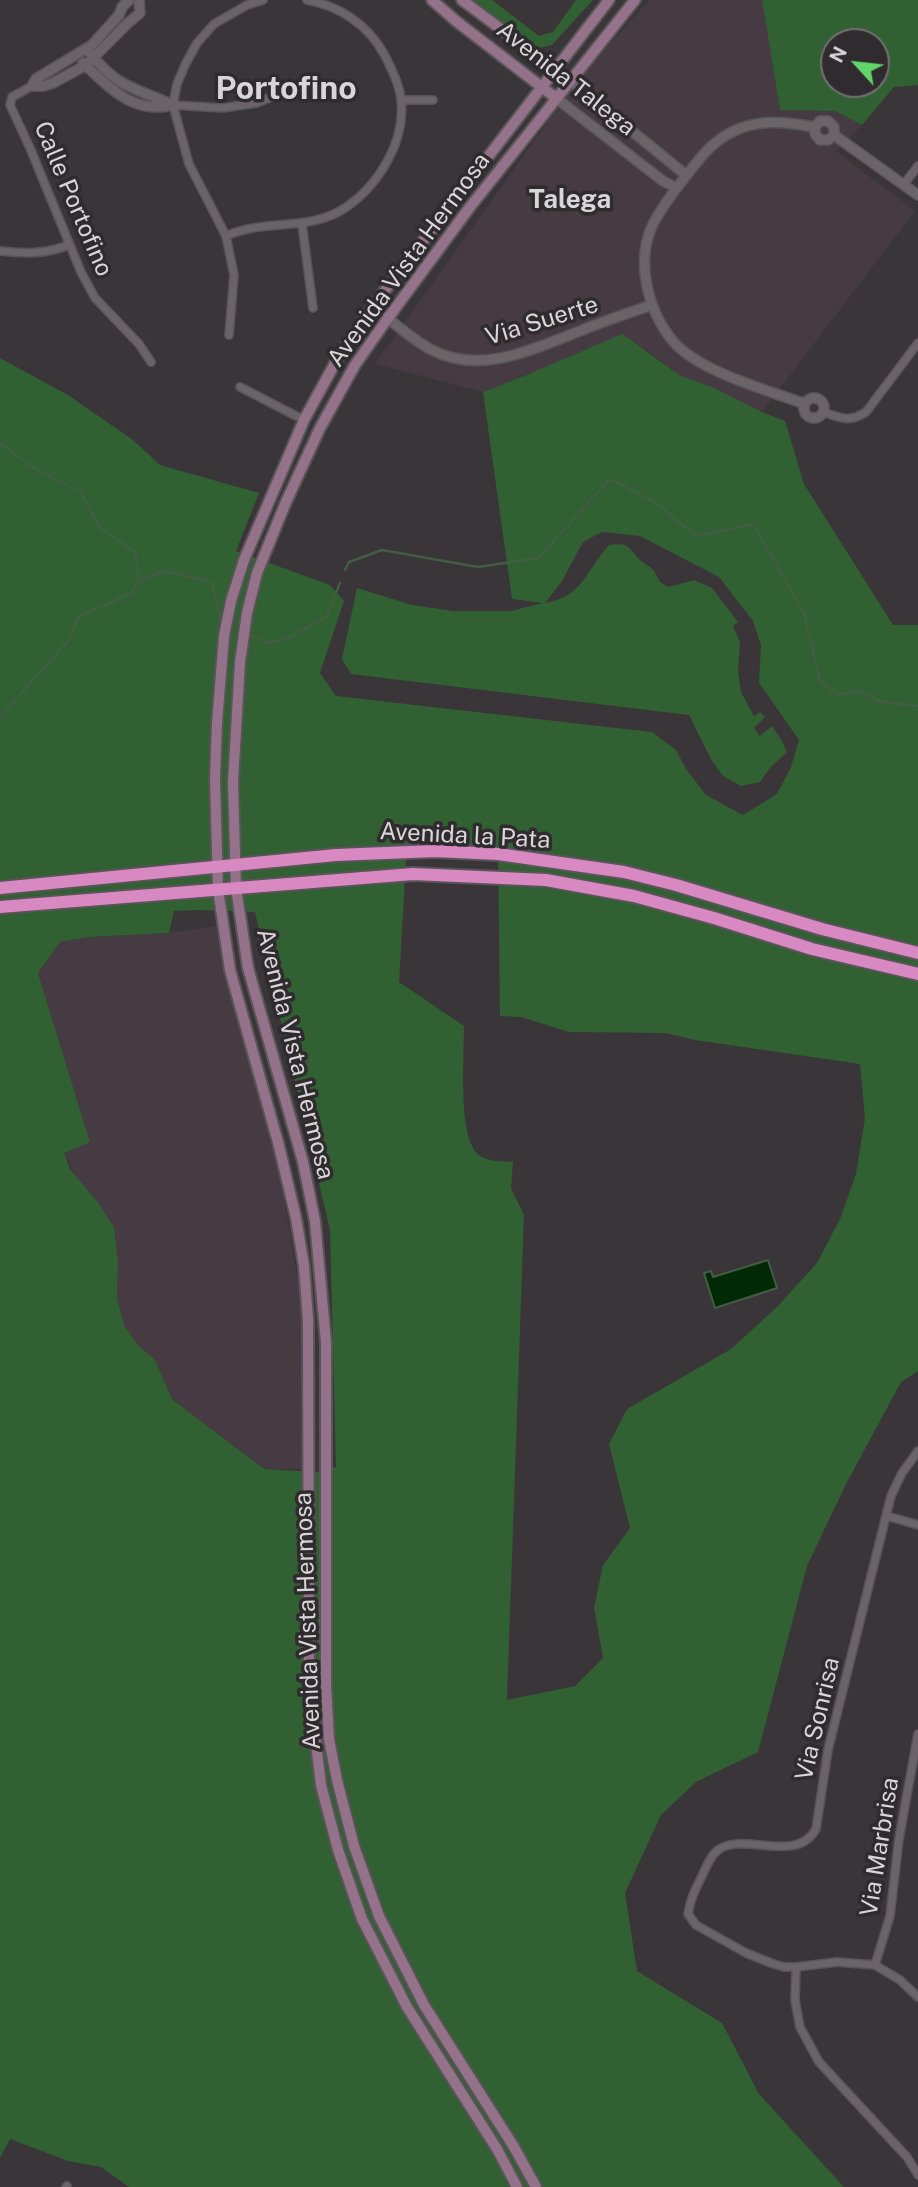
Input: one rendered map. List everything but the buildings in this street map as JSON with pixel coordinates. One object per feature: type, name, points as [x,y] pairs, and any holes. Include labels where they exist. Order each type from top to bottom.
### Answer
[{"type":"highway","name":"Avenida la Pata","points":[[0,888],[234,864],[381,852],[446,851],[543,859],[624,872],[822,929],[918,953]]},
{"type":"highway","name":"Avenida la Pata","points":[[0,906],[413,874],[546,880],[634,896],[812,949],[918,974]]},
{"type":"main road","name":"Avenida Talega","points":[[432,0],[556,98]]},
{"type":"main road","name":"Avenida Talega","points":[[462,0],[569,80]]},
{"type":"main road","name":"Avenida Vista Hermosa","points":[[517,2187],[497,2149],[407,2007],[362,1919],[338,1850],[321,1785],[309,1687],[308,1320],[304,1266],[279,1146],[230,970],[218,889],[215,780],[217,723],[222,653],[243,560],[304,419],[340,354],[373,306],[609,0]]},
{"type":"main road","name":"Avenida Vista Hermosa","points":[[536,2187],[514,2147],[424,2005],[379,1916],[354,1846],[337,1780],[329,1739],[326,1685],[326,1342],[315,1221],[303,1162],[248,968],[234,864],[233,782],[240,662],[249,603],[261,563],[320,428],[355,365],[388,318],[470,207],[635,0]]},
{"type":"street","name":"Calle Portofino","points":[[32,86],[36,79],[87,49],[119,15],[121,7],[129,0]]},
{"type":"street","name":"Calle Portofino","points":[[139,0],[139,13],[86,65],[53,83],[32,86],[12,97],[10,105],[69,245],[95,298],[139,344],[151,362]]},
{"type":"street","points":[[229,335],[234,275],[226,236],[189,164],[173,105],[177,84],[197,43],[214,24],[247,5],[263,0]]},
{"type":"street","points":[[226,236],[254,226],[302,224],[342,210],[360,197],[375,181],[396,142],[401,100],[391,67],[369,32],[356,21],[338,10],[307,0]]},
{"type":"street","points":[[119,15],[128,23]]},
{"type":"street","points":[[87,49],[93,58],[124,85],[173,105]]},
{"type":"street","points":[[76,57],[112,91],[125,99],[158,109],[173,105],[223,108],[256,103],[282,93]]},
{"type":"street","name":"Avenida Talega","points":[[569,80],[686,175]]},
{"type":"street","name":"Avenida Talega","points":[[556,98],[663,181],[677,188]]},
{"type":"street","points":[[401,100],[433,100]]},
{"type":"street","points":[[805,404],[695,360],[673,341],[655,316],[647,290],[645,253],[652,227],[677,188],[707,149],[723,137],[741,128],[766,121],[815,127]]},
{"type":"street","points":[[820,121],[828,121],[834,127],[834,135],[828,140],[820,140],[815,134],[815,127],[820,121]]},
{"type":"street","points":[[834,135],[918,195]]},
{"type":"street","points":[[904,184],[918,166]]},
{"type":"street","points":[[302,224],[313,308]]},
{"type":"street","points":[[0,251],[31,254],[54,251],[69,245]]},
{"type":"street","name":"Via Suerte","points":[[373,306],[432,351],[477,360],[521,353],[652,305]]},
{"type":"street","points":[[823,412],[844,419],[856,419],[866,412],[918,343]]},
{"type":"street","points":[[240,387],[304,419]]},
{"type":"street","points":[[813,399],[819,400],[823,405],[823,412],[820,417],[810,418],[804,411],[805,404],[813,399]]},
{"type":"street","name":"Via Sonrisa","points":[[796,1967],[784,1967],[746,1953],[696,1925],[688,1914],[690,1901],[712,1856],[720,1848],[732,1844],[802,1844],[816,1829],[828,1750],[891,1496],[902,1473],[918,1451]]},
{"type":"street","points":[[887,1516],[918,1525]]},
{"type":"street","name":"Via Marbrisa","points":[[875,1965],[890,1916],[899,1839],[918,1734]]},
{"type":"street","points":[[918,1997],[900,1980],[875,1965],[837,1962],[796,1967],[795,2000],[800,2027],[819,2062],[907,2157],[918,2175]]},
{"type":"shaded area","points":[[474,0],[492,0],[539,36],[553,32],[576,0],[593,0],[552,45],[534,49]]},
{"type":"shaded area","points":[[649,0],[762,0],[780,110],[835,111],[862,125],[836,151],[915,211],[762,412],[712,387],[681,376],[645,349],[529,374],[483,392],[375,364],[577,81]]},
{"type":"shaded area","points":[[762,0],[918,0],[918,85],[894,87],[890,92],[890,28],[820,28],[820,98],[885,98],[862,125],[835,111],[780,110]]},
{"type":"shaded area","points":[[622,334],[681,376],[712,387],[785,421],[804,484],[893,625],[918,625],[918,1371],[901,1382],[846,1484],[807,1566],[758,1752],[696,1782],[661,1815],[625,1893],[637,1971],[722,2023],[759,2094],[844,2187],[129,2187],[101,2167],[68,2161],[10,2139],[0,2158],[0,358],[68,395],[133,440],[160,465],[259,493],[236,551],[330,585],[344,601],[320,673],[336,696],[652,732],[676,750],[686,769],[706,795],[743,815],[777,794],[791,767],[799,740],[759,683],[761,645],[753,621],[719,577],[640,536],[602,532],[583,542],[562,581],[545,603],[568,595],[583,581],[609,545],[616,544],[628,547],[653,569],[660,582],[668,587],[694,580],[712,588],[738,622],[733,626],[740,642],[738,671],[741,692],[754,716],[760,712],[765,717],[754,728],[760,736],[772,726],[787,752],[760,782],[741,786],[723,776],[712,761],[689,715],[351,674],[342,659],[357,588],[412,605],[453,611],[511,611],[543,603],[512,599],[483,392]],"holes":[[[461,844],[498,850],[500,1016],[521,1017],[569,1032],[665,1033],[695,1040],[860,1064],[865,1118],[856,1174],[840,1219],[817,1263],[777,1307],[731,1349],[627,1409],[609,1444],[630,1528],[603,1565],[594,1608],[603,1658],[575,1686],[507,1700],[524,1215],[511,1188],[513,1162],[490,1160],[480,1156],[469,1137],[463,1089],[464,1026],[399,982],[407,845]],[[174,911],[255,912],[330,1230],[336,1467],[317,1472],[264,1469],[172,1399],[155,1360],[137,1344],[124,1325],[117,1298],[118,1262],[114,1227],[70,1169],[64,1153],[90,1142],[38,973],[60,942],[88,937],[169,933]]]},
{"type":"shaded area","points":[[221,925],[278,1162],[304,1317],[305,1469],[264,1469],[172,1399],[155,1360],[137,1344],[124,1325],[117,1298],[118,1262],[64,1153],[90,1141],[38,973],[60,942],[88,937],[169,933]]},
{"type":"shaded area","points":[[768,1260],[777,1288],[715,1308],[704,1273],[711,1271],[713,1277]]},
{"type":"waterway","points":[[0,443],[34,468],[80,491],[99,527],[135,552],[139,580],[165,571],[212,582],[221,621],[224,622]]},
{"type":"waterway","points":[[345,570],[349,562],[382,550],[478,567],[538,558],[610,479],[656,503],[696,536],[753,524],[804,613],[820,681],[839,695],[859,691],[882,702],[918,706]]},
{"type":"waterway","points":[[0,717],[69,640],[78,617],[132,593],[139,580]]},
{"type":"waterway","points":[[249,634],[267,643],[283,640],[318,622],[326,617],[340,583]]},
{"type":"district","name":"Portofino","points":[[286,89]]},
{"type":"district","name":"Talega","points":[[570,200]]}]
